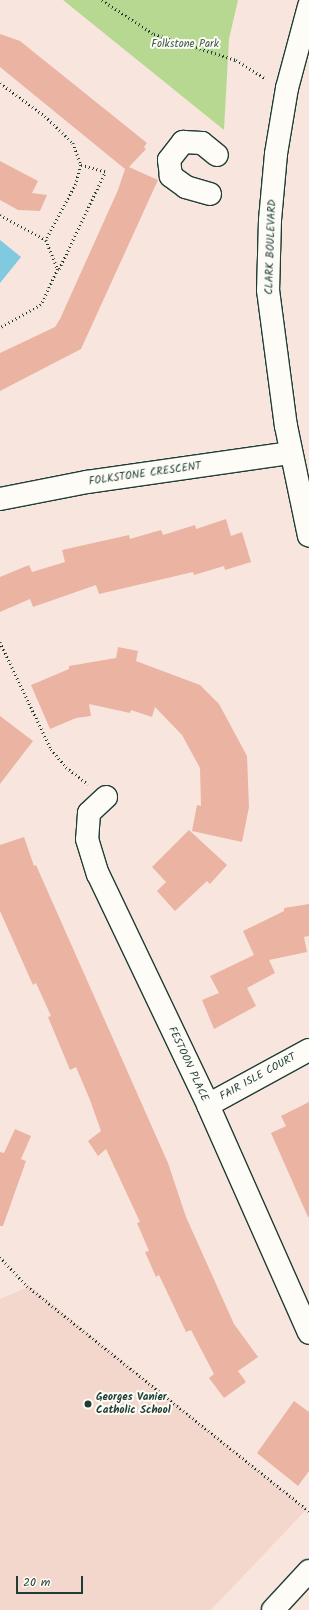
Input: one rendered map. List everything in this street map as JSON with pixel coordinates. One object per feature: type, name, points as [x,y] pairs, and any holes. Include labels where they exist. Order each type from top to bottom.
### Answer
[{"type":"street","name":"CLARK BOULEVARD","points":[[309,6],[287,88],[270,220],[268,290],[291,453],[309,536]]},
{"type":"street","points":[[210,194],[186,187],[171,176],[169,160],[183,142],[202,143],[217,156]]},
{"type":"street","name":"FOLKSTONE CRESCENT","points":[[0,499],[87,482],[291,453]]},
{"type":"street","name":"FESTOON PLACE","points":[[106,797],[89,813],[87,839],[96,867],[208,1105],[309,1333]]},
{"type":"street","name":"FAIR ISLE COURT","points":[[208,1105],[309,1050]]},
{"type":"street","points":[[273,1610],[309,1571]]},
{"type":"path","points":[[102,0],[154,34],[236,60],[265,78]]},
{"type":"path","points":[[0,83],[45,116],[73,142],[81,165],[76,184],[46,240]]},
{"type":"path","points":[[0,328],[41,305],[105,172],[81,165]]},
{"type":"path","points":[[0,215],[46,240],[58,269]]},
{"type":"path","points":[[0,642],[51,749],[66,767],[106,797]]},
{"type":"path","points":[[0,1258],[27,1286],[309,1511]]},
{"type":"shaded area","name":"Georges Vanier Catholic School","points":[[30,1286],[307,1509],[211,1610],[0,1610],[0,1299]]},
{"type":"green space","name":"Folkstone Park","points":[[63,0],[238,0],[229,39],[224,130]]},
{"type":"water","points":[[0,240],[21,257],[0,283]]},
{"type":"building","points":[[0,34],[20,41],[147,143],[144,147],[146,149],[129,167],[158,180],[81,349],[0,391],[0,353],[55,327],[60,319],[118,190],[125,169],[0,67]]},
{"type":"building","points":[[0,161],[38,181],[32,193],[47,195],[40,211],[18,210],[0,200]]},
{"type":"building","points":[[226,519],[231,536],[242,532],[251,562],[225,570],[224,566],[194,575],[193,572],[99,594],[96,585],[33,607],[30,599],[0,612],[0,577],[29,565],[32,572],[65,562],[62,550],[129,535],[130,539],[161,530],[163,535],[195,525],[196,529]]},
{"type":"building","points":[[118,647],[138,651],[136,661],[200,685],[219,704],[247,756],[249,807],[242,842],[192,831],[197,805],[201,806],[200,768],[182,735],[155,707],[152,717],[131,710],[130,713],[89,704],[91,716],[76,718],[50,729],[31,685],[69,669],[69,666],[116,658]]},
{"type":"building","points":[[0,716],[33,741],[0,784]]},
{"type":"building","points":[[189,830],[227,865],[210,884],[207,881],[175,911],[157,891],[166,882],[152,867]]},
{"type":"building","points":[[24,837],[34,866],[36,865],[168,1163],[186,1217],[234,1324],[258,1357],[238,1371],[246,1382],[224,1398],[209,1378],[214,1374],[191,1330],[186,1332],[159,1275],[156,1277],[145,1252],[149,1251],[137,1223],[140,1222],[106,1149],[98,1156],[88,1141],[101,1131],[90,1100],[76,1067],[70,1070],[48,1017],[51,1016],[36,983],[33,985],[0,911],[0,845]]},
{"type":"building","points":[[309,904],[309,936],[304,937],[307,952],[269,960],[275,973],[247,988],[256,1006],[214,1029],[202,1000],[219,993],[210,976],[254,955],[243,931],[284,911],[284,908]]},
{"type":"building","points":[[309,1102],[308,1217],[271,1133],[286,1126],[281,1116]]},
{"type":"building","points":[[15,1129],[31,1136],[21,1159],[26,1161],[3,1226],[0,1226],[0,1152],[4,1153]]},
{"type":"building","points":[[294,1401],[309,1412],[309,1471],[298,1486],[257,1453]]},
{"type":"place","name":"Georges Vanier Catholic School","points":[[88,1404]]}]
